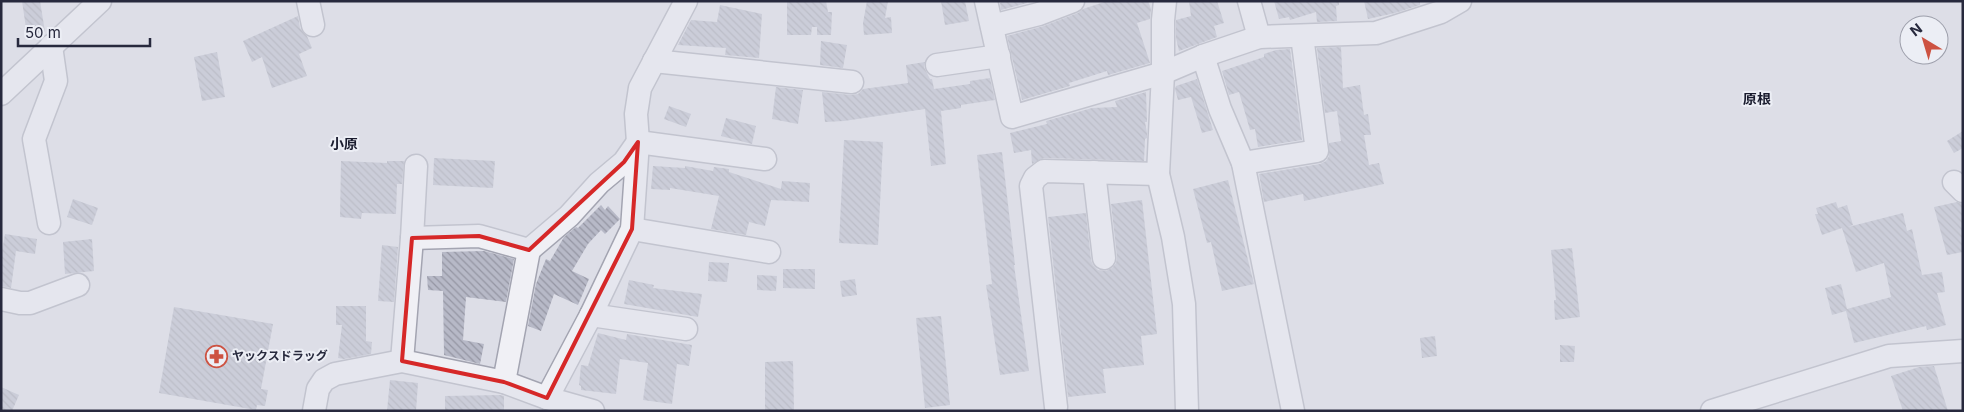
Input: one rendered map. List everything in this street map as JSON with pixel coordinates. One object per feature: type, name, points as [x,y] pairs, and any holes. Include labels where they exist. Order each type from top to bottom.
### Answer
[{"type":"street","points":[[1,94],[100,1]]},
{"type":"street","points":[[308,1],[313,25]]},
{"type":"street","points":[[547,398],[591,315],[632,229],[638,142],[636,114],[640,88],[686,1]]},
{"type":"street","points":[[986,1],[1012,116],[1163,74],[1203,56],[1258,37],[1376,33],[1441,12],[1460,1]]},
{"type":"street","points":[[992,26],[1037,8],[1073,1]]},
{"type":"street","points":[[1165,1],[1158,174],[1173,237],[1184,304],[1187,411]]},
{"type":"street","points":[[1249,1],[1258,37]]},
{"type":"street","points":[[1243,163],[1317,150],[1302,36]]},
{"type":"street","points":[[49,223],[34,139],[56,81],[51,46]]},
{"type":"street","points":[[937,65],[999,56]]},
{"type":"street","points":[[1203,56],[1220,109],[1243,163],[1293,411]]},
{"type":"street","points":[[654,61],[852,82]]},
{"type":"street","points":[[638,142],[765,159]]},
{"type":"street","points":[[504,382],[529,250],[570,216],[599,183],[624,162],[638,142]]},
{"type":"street","points":[[402,362],[416,166]]},
{"type":"street","points":[[1056,407],[1031,186],[1035,178],[1044,171],[1158,174]]},
{"type":"street","points":[[1094,172],[1104,258]]},
{"type":"street","points":[[632,229],[769,252]]},
{"type":"street","points":[[412,238],[480,236],[529,250]]},
{"type":"street","points":[[1,299],[20,303],[30,302],[78,285]]},
{"type":"street","points":[[591,315],[686,329]]},
{"type":"street","points":[[1712,411],[1888,356],[1963,351]]},
{"type":"street","points":[[314,411],[318,389],[324,380],[335,374],[402,362],[504,382],[547,398],[593,411]]},
{"type":"highlighted area","points":[[638,142],[632,229],[547,398],[504,382],[402,361],[412,238],[479,236],[529,250],[624,162]]},
{"type":"building","points":[[22,1],[40,1],[45,32],[27,35]]},
{"type":"building","points":[[787,1],[826,1],[828,12],[832,12],[831,35],[817,35],[817,27],[812,27],[811,35],[787,35]]},
{"type":"building","points":[[867,1],[888,1],[885,18],[891,17],[892,33],[864,35],[863,23]]},
{"type":"building","points":[[941,1],[965,1],[969,21],[945,25]]},
{"type":"building","points":[[1003,1],[1026,1],[1027,3],[1001,10],[1000,3]]},
{"type":"building","points":[[1107,1],[1148,1],[1151,9],[1150,19],[1137,23],[1150,63],[1108,75],[1107,71],[1069,83],[1070,86],[1022,100],[1007,36],[1044,26]]},
{"type":"building","points":[[1189,1],[1217,1],[1224,23],[1214,26],[1217,37],[1179,51],[1176,38],[1176,20],[1191,16]]},
{"type":"building","points":[[1274,1],[1339,1],[1339,5],[1336,6],[1337,21],[1317,22],[1316,12],[1290,20],[1289,17],[1279,19]]},
{"type":"building","points":[[1364,1],[1420,1],[1420,5],[1368,19]]},
{"type":"building","points":[[720,5],[762,14],[759,58],[725,55],[726,48],[678,45],[691,20],[717,22]]},
{"type":"building","points":[[298,16],[300,28],[307,36],[312,48],[299,54],[307,76],[272,88],[262,57],[252,62],[243,41]]},
{"type":"building","points":[[821,41],[847,45],[843,68],[820,65]]},
{"type":"building","points":[[1341,47],[1343,88],[1360,85],[1364,115],[1368,114],[1371,135],[1364,135],[1369,165],[1379,163],[1384,184],[1304,201],[1303,194],[1264,202],[1259,174],[1320,164],[1326,161],[1329,156],[1329,143],[1341,141],[1337,111],[1325,113],[1317,48]]},
{"type":"building","points":[[1290,49],[1302,140],[1258,147],[1255,129],[1250,130],[1239,92],[1229,95],[1222,71],[1264,57],[1264,54],[1276,50]]},
{"type":"building","points":[[217,52],[225,97],[202,101],[194,57]]},
{"type":"building","points":[[925,62],[924,67],[930,79],[932,79],[934,89],[970,84],[970,81],[990,78],[995,100],[961,105],[961,108],[941,111],[946,164],[931,166],[925,109],[825,122],[822,92],[851,95],[858,94],[863,89],[908,83],[906,65]]},
{"type":"building","points":[[1197,79],[1213,130],[1202,133],[1191,97],[1178,100],[1175,89],[1176,86]]},
{"type":"building","points":[[776,87],[803,90],[798,124],[772,119]]},
{"type":"building","points":[[1146,92],[1147,122],[1145,122],[1147,138],[1145,139],[1144,161],[1044,158],[1032,164],[1031,150],[1014,153],[1010,133],[1047,124],[1046,121],[1092,108],[1117,107],[1115,101]]},
{"type":"building","points":[[669,106],[691,114],[686,127],[664,119]]},
{"type":"building","points":[[726,118],[756,126],[752,144],[721,136]]},
{"type":"building","points":[[1963,131],[1963,148],[1954,153],[1947,141]]},
{"type":"building","points":[[844,140],[883,142],[878,245],[839,243]]},
{"type":"building","points":[[1002,152],[1014,265],[1029,371],[1000,375],[986,285],[992,284],[977,155]]},
{"type":"building","points":[[434,158],[495,161],[493,188],[433,185]]},
{"type":"building","points":[[341,161],[387,163],[387,161],[404,161],[402,184],[397,184],[396,214],[362,213],[361,219],[340,217]]},
{"type":"building","points":[[653,166],[685,168],[685,166],[713,171],[714,167],[729,169],[729,172],[781,189],[782,181],[810,183],[809,202],[771,200],[765,226],[749,222],[746,235],[711,229],[719,196],[670,188],[670,190],[651,189]]},
{"type":"building","points":[[1228,180],[1254,284],[1222,291],[1211,242],[1207,243],[1193,189]]},
{"type":"building","points":[[73,199],[98,208],[92,225],[67,217]]},
{"type":"building","points":[[1142,200],[1157,334],[1141,336],[1144,365],[1103,369],[1106,393],[1068,397],[1048,217],[1086,213],[1091,260],[1098,270],[1106,271],[1116,263],[1117,257],[1111,204]]},
{"type":"building","points":[[1836,202],[1838,208],[1847,205],[1853,225],[1848,227],[1903,213],[1907,231],[1912,229],[1922,275],[1942,272],[1945,292],[1937,293],[1946,325],[1927,330],[1926,326],[1854,343],[1846,311],[1832,315],[1825,288],[1841,284],[1847,309],[1891,297],[1884,263],[1856,272],[1842,228],[1822,235],[1815,214],[1818,214],[1816,208]]},
{"type":"building","points":[[1957,202],[1963,204],[1963,252],[1947,255],[1934,207]]},
{"type":"building","points":[[601,205],[605,210],[608,206],[620,219],[605,234],[601,230],[588,244],[572,271],[589,279],[578,305],[554,294],[541,331],[528,326],[536,284],[546,259],[550,261],[564,237],[576,227],[578,228]]},
{"type":"building","points":[[5,234],[37,239],[35,254],[16,251],[11,288],[1,286],[1,257]]},
{"type":"building","points":[[92,239],[94,271],[65,274],[63,242]]},
{"type":"building","points":[[382,245],[398,247],[394,302],[378,301]]},
{"type":"building","points":[[1572,248],[1580,317],[1555,320],[1554,300],[1556,300],[1551,250]]},
{"type":"building","points":[[484,251],[514,259],[506,302],[466,297],[463,340],[484,344],[480,364],[444,355],[443,291],[428,290],[427,276],[442,276],[442,252]]},
{"type":"building","points":[[709,262],[729,263],[727,282],[708,281]]},
{"type":"building","points":[[783,269],[815,269],[815,289],[783,288]]},
{"type":"building","points":[[757,275],[777,276],[776,291],[757,290]]},
{"type":"building","points":[[855,279],[857,295],[842,297],[840,281]]},
{"type":"building","points":[[629,280],[654,285],[653,288],[702,294],[698,317],[624,304]]},
{"type":"building","points":[[336,306],[366,306],[366,341],[372,342],[371,354],[344,359],[338,358],[342,325],[336,325]]},
{"type":"building","name":"ヤックスドラッグ","points":[[174,307],[273,324],[261,389],[268,390],[265,406],[257,405],[256,410],[159,393]]},
{"type":"building","points":[[941,316],[950,405],[925,408],[916,318]]},
{"type":"building","points":[[598,333],[626,340],[627,334],[692,345],[689,366],[677,364],[672,404],[643,400],[648,363],[620,359],[616,394],[581,390],[579,385],[581,365],[588,366]]},
{"type":"building","points":[[1435,336],[1437,356],[1422,358],[1420,338]]},
{"type":"building","points":[[1560,345],[1575,346],[1574,362],[1560,362]]},
{"type":"building","points":[[793,361],[794,410],[765,410],[765,362]]},
{"type":"building","points":[[1934,366],[1948,411],[1903,411],[1891,376],[1919,367]]},
{"type":"building","points":[[390,380],[418,383],[416,411],[387,411]]},
{"type":"building","points":[[1,387],[19,395],[12,411],[1,411]]},
{"type":"building","points":[[445,396],[504,396],[504,411],[445,411]]},
{"type":"place","name":"ヤックスドラッグ","points":[[216,356]]},
{"type":"district","name":"原根","points":[[1757,99]]},
{"type":"district","name":"小原","points":[[344,144]]}]
